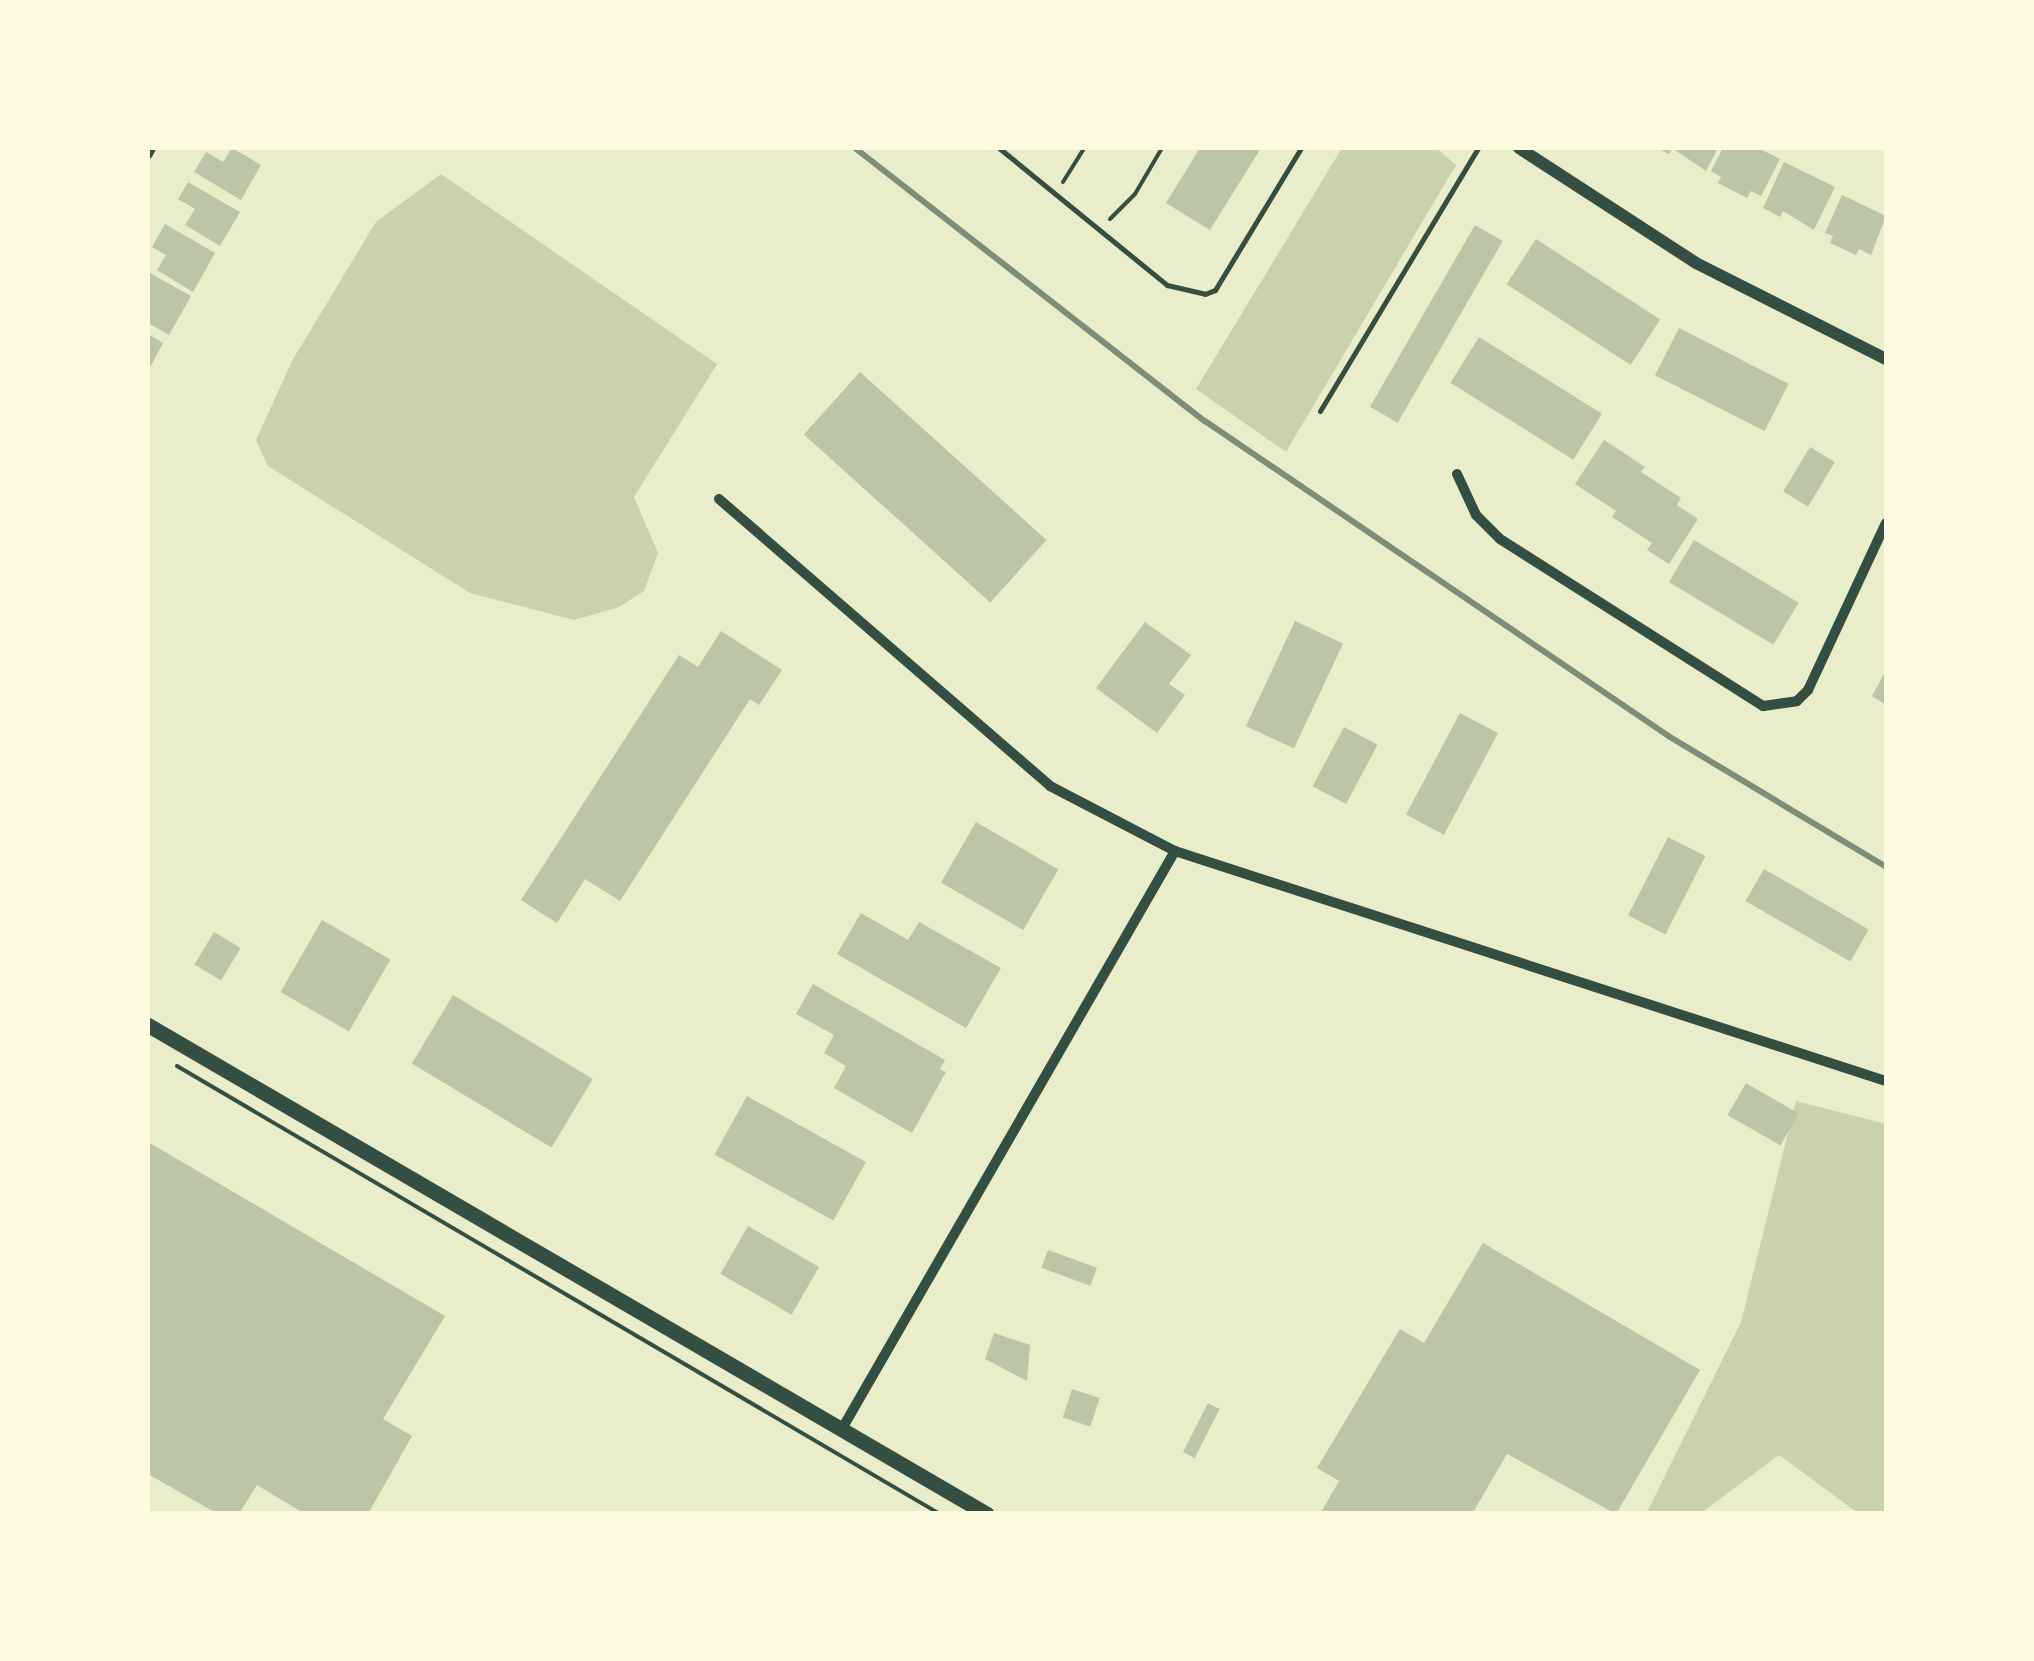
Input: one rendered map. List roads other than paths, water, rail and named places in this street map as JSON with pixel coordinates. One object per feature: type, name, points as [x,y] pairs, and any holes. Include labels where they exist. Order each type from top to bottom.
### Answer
[{"type":"main road","points":[[148,1024],[987,1514]]},
{"type":"street","points":[[1518,148],[1696,263],[1886,359]]},
{"type":"street","points":[[1457,474],[1476,514],[1500,539],[1748,700],[1783,705],[1797,701],[1821,670],[1886,524]]},
{"type":"street","points":[[719,500],[1050,786],[1175,852],[1886,1081]]},
{"type":"street","points":[[843,1427],[1175,852]]},
{"type":"lane","points":[[999,148],[1167,285],[1205,294],[1215,290],[1300,148]]},
{"type":"lane","points":[[1320,412],[1478,148]]},
{"type":"railway","points":[[855,148],[1205,421],[1670,737],[1886,867]]}]
